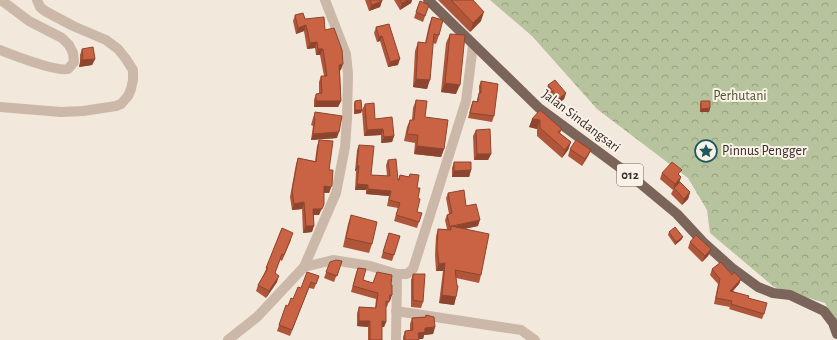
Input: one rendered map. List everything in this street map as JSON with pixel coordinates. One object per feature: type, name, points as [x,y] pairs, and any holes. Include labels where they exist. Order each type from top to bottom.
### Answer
[{"type":"main road","name":"Jalan Sindangsari","points":[[428,0],[539,108],[630,175],[677,214],[732,268],[758,287],[773,293],[790,295],[824,311],[833,323],[837,334]]},
{"type":"street","points":[[0,50],[23,59],[60,70],[68,70],[74,62],[73,51],[62,38],[29,21],[2,0]]},
{"type":"street","points":[[0,107],[61,112],[83,111],[121,104],[128,96],[131,89],[133,80],[132,70],[118,49],[106,40],[72,26],[45,11],[40,7],[37,0]]},
{"type":"street","points":[[228,340],[257,317],[304,267],[336,193],[345,147],[348,74],[346,54],[325,0]]},
{"type":"street","points":[[304,267],[333,260],[370,266],[397,274],[407,274],[413,269],[466,101],[473,45]]},
{"type":"street","points":[[396,340],[397,274]]},
{"type":"street","points":[[396,311],[521,330],[535,340]]},
{"type":"green space","name":"Perhutani","points":[[490,0],[837,0],[837,324],[825,303],[774,287],[710,233],[707,210],[688,178],[597,109],[532,36]]},
{"type":"building","points":[[370,0],[382,0],[382,1],[372,5]]},
{"type":"building","points":[[400,0],[408,0],[402,3]]},
{"type":"building","points":[[451,0],[473,0],[484,12],[473,23]]},
{"type":"building","points":[[420,1],[429,5],[425,16],[416,12]]},
{"type":"building","points":[[303,13],[305,19],[324,17],[325,30],[334,28],[342,50],[343,64],[339,65],[341,101],[316,101],[316,94],[322,93],[321,76],[327,76],[323,49],[318,49],[317,42],[310,43],[306,25],[298,28],[295,15]]},
{"type":"building","points":[[432,17],[443,20],[439,35],[434,34],[430,80],[416,79],[418,42],[426,43]]},
{"type":"building","points":[[389,24],[400,59],[390,62],[382,36],[379,37],[376,27]]},
{"type":"building","points":[[450,34],[465,35],[460,85],[445,83]]},
{"type":"building","points":[[93,47],[95,59],[81,60],[83,57],[82,49]]},
{"type":"building","points":[[555,80],[566,93],[559,99],[548,85]]},
{"type":"building","points":[[481,81],[498,84],[494,116],[470,113],[473,101],[478,102],[479,93],[481,93]]},
{"type":"building","points":[[361,100],[362,110],[355,110],[355,101]]},
{"type":"building","points":[[416,100],[427,101],[425,117],[448,120],[444,149],[417,146],[418,135],[407,134],[410,120],[414,120]]},
{"type":"building","points":[[701,101],[710,101],[710,108],[701,109]]},
{"type":"building","points":[[374,103],[375,119],[392,117],[394,136],[384,137],[383,129],[367,130],[365,104]]},
{"type":"building","points":[[540,110],[562,129],[558,132],[571,142],[565,150],[540,128],[540,120],[532,119]]},
{"type":"building","points":[[315,112],[342,116],[339,132],[313,134]]},
{"type":"building","points":[[490,129],[491,154],[477,154],[476,130]]},
{"type":"building","points":[[319,140],[333,141],[329,170],[333,170],[332,185],[331,187],[324,186],[324,204],[322,209],[313,209],[314,226],[306,226],[304,202],[294,204],[292,191],[298,158],[316,162]]},
{"type":"building","points":[[576,140],[591,150],[585,159],[570,149]]},
{"type":"building","points":[[359,145],[374,146],[371,175],[390,176],[388,160],[396,159],[398,180],[400,175],[409,177],[410,174],[419,175],[417,188],[420,188],[418,198],[420,199],[417,212],[422,213],[419,222],[396,215],[400,203],[389,200],[391,191],[368,189],[368,185],[357,184]]},
{"type":"building","points":[[454,162],[471,162],[471,170],[454,171]]},
{"type":"building","points":[[672,162],[682,170],[678,174],[681,177],[675,184],[662,173]]},
{"type":"building","points":[[680,182],[690,192],[684,199],[674,188]]},
{"type":"building","points":[[464,190],[466,206],[476,204],[480,220],[450,227],[447,215],[452,213],[448,193]]},
{"type":"building","points":[[351,215],[377,222],[372,244],[346,238]]},
{"type":"building","points":[[451,226],[489,234],[481,275],[455,270],[458,286],[456,297],[442,295],[445,263],[439,264],[437,248],[438,229],[451,230]]},
{"type":"building","points":[[675,227],[683,237],[676,242],[669,232]]},
{"type":"building","points":[[282,228],[293,233],[284,255],[282,254],[275,273],[279,276],[269,291],[258,285],[268,268],[266,268]]},
{"type":"building","points":[[389,233],[400,236],[394,255],[383,252]]},
{"type":"building","points":[[696,235],[711,249],[705,256],[690,242]]},
{"type":"building","points":[[336,260],[342,261],[337,276],[326,272],[330,262]]},
{"type":"building","points":[[721,262],[732,275],[734,272],[741,279],[730,291],[767,303],[764,314],[731,304],[732,301],[716,298],[720,279],[712,269]]},
{"type":"building","points":[[358,268],[366,269],[363,280],[373,283],[377,272],[392,275],[392,295],[390,295],[389,302],[386,301],[386,322],[382,321],[382,340],[370,340],[370,321],[359,321],[359,307],[376,308],[378,293],[353,286]]},
{"type":"building","points":[[307,272],[319,276],[316,284],[311,282],[292,330],[279,325],[286,305],[288,306],[291,298],[293,299],[298,287],[301,288]]},
{"type":"building","points":[[413,274],[425,274],[423,302],[413,300]]},
{"type":"building","points":[[426,315],[434,317],[435,327],[425,328],[425,332],[418,333],[419,340],[405,340],[405,331],[413,330],[412,318],[426,317]]},
{"type":"place","name":"Pinnus Pengger","points":[[706,151]]}]
